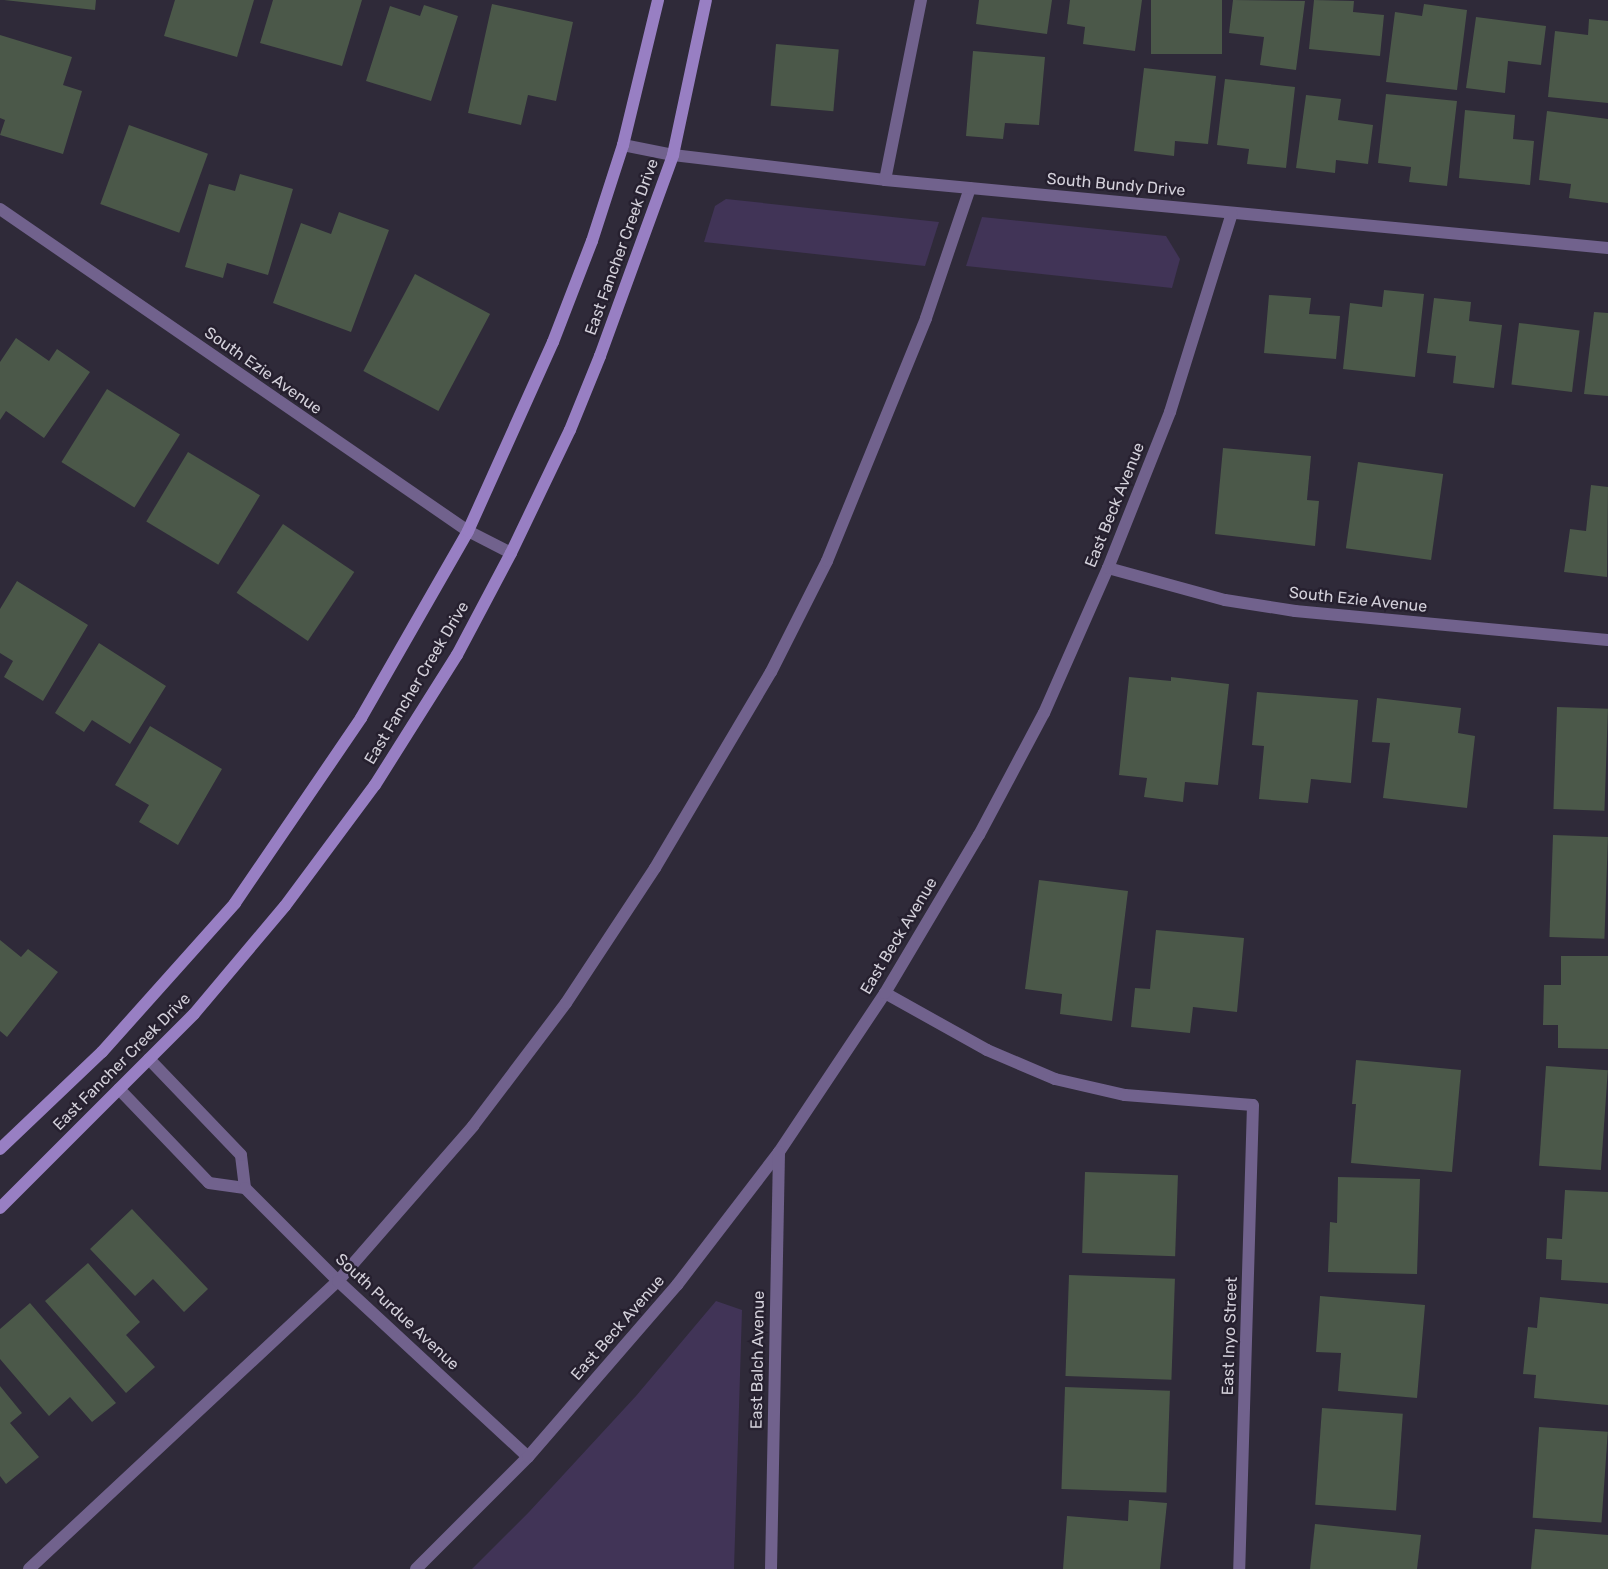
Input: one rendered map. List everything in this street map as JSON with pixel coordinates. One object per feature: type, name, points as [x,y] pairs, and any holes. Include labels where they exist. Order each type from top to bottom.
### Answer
[{"type":"street","name":"East Fancher Creek Drive","points":[[0,1149],[102,1052],[235,903],[361,718],[468,531],[553,342],[592,241],[623,146],[658,0]]},
{"type":"street","name":"East Fancher Creek Drive","points":[[0,1208],[194,1014],[285,906],[375,785],[457,655],[511,553],[570,430],[599,361],[673,155],[706,0]]},
{"type":"street","points":[[885,180],[921,0]]},
{"type":"street","name":"South Bundy Drive","points":[[623,146],[673,155],[885,180],[1608,248]]},
{"type":"street","points":[[29,1569],[339,1281],[473,1126],[566,1003],[655,868],[771,672],[827,561],[926,318],[970,188]]},
{"type":"street","name":"South Ezie Avenue","points":[[0,209],[468,531],[511,553]]},
{"type":"street","name":"East Beck Avenue","points":[[416,1569],[528,1457],[677,1286],[779,1152],[885,993],[980,835],[1033,733],[1108,568],[1170,412],[1232,213]]},
{"type":"street","name":"South Ezie Avenue","points":[[1108,568],[1215,597],[1295,611],[1608,640]]},
{"type":"street","name":"East Inyo Street","points":[[885,993],[987,1050],[1055,1079],[1125,1095],[1254,1105],[1239,1569]]},
{"type":"street","points":[[118,1089],[209,1183],[245,1188],[241,1155],[149,1059]]},
{"type":"street","name":"East Balch Avenue","points":[[771,1569],[779,1152]]},
{"type":"street","name":"South Purdue Avenue","points":[[245,1188],[339,1281],[528,1457]]},
{"type":"shaded area","points":[[726,199],[939,222],[925,266],[704,242],[715,206]]},
{"type":"shaded area","points":[[982,217],[1166,236],[1180,259],[1172,288],[966,266]]},
{"type":"shaded area","points":[[716,1301],[742,1310],[734,1569],[472,1569],[529,1512],[636,1396]]},
{"type":"building","points":[[4,0],[96,0],[95,10]]},
{"type":"building","points":[[175,0],[254,0],[237,57],[164,36]]},
{"type":"building","points":[[273,0],[362,0],[342,66],[260,43]]},
{"type":"building","points":[[979,0],[1052,0],[1047,34],[976,24]]},
{"type":"building","points":[[1070,0],[1142,0],[1135,51],[1083,44],[1085,27],[1067,24]]},
{"type":"building","points":[[1151,0],[1222,0],[1222,54],[1151,54]]},
{"type":"building","points":[[1233,0],[1305,1],[1296,70],[1260,65],[1264,37],[1229,33]]},
{"type":"building","points":[[1314,0],[1354,1],[1353,12],[1384,15],[1380,56],[1309,49]]},
{"type":"building","points":[[492,4],[573,22],[556,101],[528,95],[521,125],[468,113]]},
{"type":"building","points":[[1424,4],[1467,10],[1457,90],[1386,82],[1395,12],[1422,16]]},
{"type":"building","points":[[424,5],[458,16],[431,101],[366,81],[390,6],[420,16]]},
{"type":"building","points":[[1476,17],[1546,26],[1541,65],[1508,61],[1505,93],[1466,88]]},
{"type":"building","points":[[1589,19],[1608,21],[1608,103],[1548,97],[1555,31],[1588,35]]},
{"type":"building","points":[[0,35],[72,57],[63,85],[82,91],[63,154],[0,135],[5,120],[0,118]]},
{"type":"building","points":[[776,44],[839,49],[833,111],[771,106]]},
{"type":"building","points":[[973,51],[1045,57],[1039,125],[1005,123],[1003,139],[966,136]]},
{"type":"building","points":[[1144,68],[1216,76],[1208,144],[1175,141],[1174,156],[1134,151]]},
{"type":"building","points":[[1225,79],[1295,87],[1286,168],[1247,164],[1249,149],[1217,145]]},
{"type":"building","points":[[1386,94],[1457,101],[1447,186],[1409,182],[1411,167],[1378,163]]},
{"type":"building","points":[[1306,95],[1341,99],[1338,120],[1373,125],[1368,164],[1336,160],[1335,173],[1296,168]]},
{"type":"building","points":[[1465,110],[1515,115],[1513,139],[1534,141],[1530,185],[1459,178]]},
{"type":"building","points":[[1547,111],[1608,119],[1608,203],[1569,198],[1571,184],[1539,180]]},
{"type":"building","points":[[129,125],[208,154],[179,233],[100,204]]},
{"type":"building","points":[[240,174],[293,189],[268,275],[227,263],[223,278],[185,267],[209,184],[235,191]]},
{"type":"building","points":[[339,212],[389,230],[351,332],[273,303],[301,223],[331,234]]},
{"type":"building","points":[[415,274],[490,314],[438,411],[363,371]]},
{"type":"building","points":[[1384,290],[1424,294],[1415,377],[1343,369],[1350,303],[1382,307]]},
{"type":"building","points":[[1269,295],[1311,298],[1309,314],[1340,316],[1336,359],[1264,353]]},
{"type":"building","points":[[1434,298],[1471,302],[1469,321],[1502,325],[1494,388],[1453,383],[1456,356],[1427,353]]},
{"type":"building","points":[[1594,312],[1608,313],[1608,396],[1584,394]]},
{"type":"building","points":[[1519,323],[1580,330],[1572,392],[1511,385]]},
{"type":"building","points":[[16,338],[49,361],[57,349],[90,372],[44,438],[6,411],[0,420],[0,362]]},
{"type":"building","points":[[107,389],[180,435],[134,508],[61,462]]},
{"type":"building","points":[[1223,448],[1311,456],[1307,500],[1319,501],[1315,546],[1215,534]]},
{"type":"building","points":[[188,452],[260,495],[218,565],[146,521]]},
{"type":"building","points":[[1358,462],[1443,474],[1431,560],[1346,548]]},
{"type":"building","points":[[1591,485],[1608,487],[1607,577],[1564,572],[1570,529],[1586,531]]},
{"type":"building","points":[[283,524],[354,572],[308,641],[237,593]]},
{"type":"building","points":[[17,581],[88,625],[43,701],[4,677],[13,661],[0,653],[0,609]]},
{"type":"building","points":[[99,643],[166,686],[130,744],[92,720],[84,732],[55,713]]},
{"type":"building","points":[[1129,677],[1171,681],[1171,677],[1229,684],[1218,785],[1185,782],[1183,802],[1144,797],[1147,778],[1119,775]]},
{"type":"building","points":[[1257,692],[1358,700],[1351,783],[1311,779],[1308,803],[1259,799],[1264,746],[1252,745]]},
{"type":"building","points":[[1377,698],[1461,708],[1458,733],[1475,736],[1467,808],[1383,798],[1390,743],[1372,742]]},
{"type":"building","points":[[1557,707],[1608,709],[1604,811],[1553,809]]},
{"type":"building","points":[[150,726],[222,769],[178,845],[139,822],[149,805],[115,785]]},
{"type":"building","points":[[1553,835],[1608,837],[1604,939],[1549,937]]},
{"type":"building","points":[[1039,880],[1128,891],[1112,1021],[1060,1014],[1062,994],[1025,989]]},
{"type":"building","points":[[1156,930],[1244,938],[1237,1012],[1193,1007],[1190,1033],[1131,1027],[1135,988],[1150,989]]},
{"type":"building","points":[[0,940],[21,957],[28,949],[58,972],[7,1037],[0,1031]]},
{"type":"building","points":[[1561,956],[1608,956],[1608,1049],[1558,1048],[1558,1025],[1543,1025],[1544,985],[1561,985]]},
{"type":"building","points":[[1356,1060],[1461,1070],[1452,1172],[1351,1163],[1356,1104],[1352,1104]]},
{"type":"building","points":[[1546,1066],[1608,1070],[1601,1170],[1539,1166]]},
{"type":"building","points":[[1085,1172],[1178,1175],[1175,1256],[1082,1253]]},
{"type":"building","points":[[1338,1177],[1420,1179],[1417,1274],[1328,1272],[1330,1222],[1337,1223]]},
{"type":"building","points":[[1565,1190],[1608,1192],[1608,1283],[1561,1280],[1562,1260],[1546,1259],[1547,1238],[1562,1239]]},
{"type":"building","points":[[132,1209],[208,1289],[184,1312],[153,1279],[135,1296],[90,1249]]},
{"type":"building","points":[[88,1263],[140,1322],[126,1335],[155,1367],[126,1393],[45,1301]]},
{"type":"building","points":[[1069,1275],[1175,1279],[1171,1380],[1065,1376]]},
{"type":"building","points":[[1320,1296],[1425,1305],[1417,1398],[1338,1391],[1341,1353],[1316,1352]]},
{"type":"building","points":[[1540,1297],[1608,1304],[1608,1405],[1534,1398],[1536,1375],[1523,1374],[1528,1327],[1537,1328]]},
{"type":"building","points":[[30,1303],[116,1403],[92,1422],[70,1397],[49,1416],[0,1359],[0,1329]]},
{"type":"building","points":[[0,1386],[22,1413],[10,1423],[39,1457],[6,1484],[0,1476]]},
{"type":"building","points":[[1065,1387],[1170,1391],[1166,1493],[1061,1489]]},
{"type":"building","points":[[1322,1408],[1403,1414],[1396,1510],[1315,1505]]},
{"type":"building","points":[[1539,1427],[1608,1432],[1601,1523],[1533,1518]]},
{"type":"building","points":[[1129,1500],[1167,1503],[1160,1569],[1063,1569],[1067,1516],[1128,1521]]},
{"type":"building","points":[[1315,1524],[1421,1535],[1417,1569],[1310,1569]]},
{"type":"building","points":[[1535,1529],[1608,1535],[1608,1569],[1531,1569]]}]
